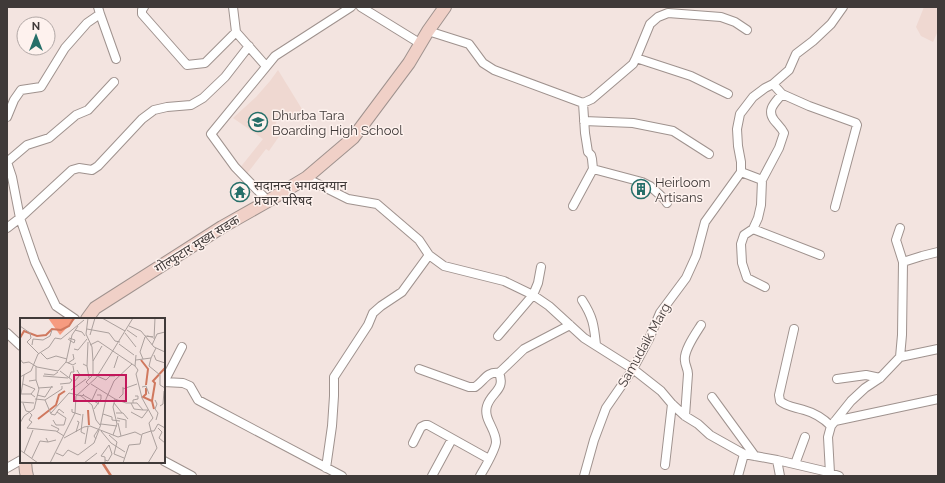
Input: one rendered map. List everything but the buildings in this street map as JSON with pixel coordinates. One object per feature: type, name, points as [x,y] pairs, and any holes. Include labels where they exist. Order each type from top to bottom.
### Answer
[{"type":"main road","name":"गोल्फुटार मुख्य सडक","points":[[88,318],[96,308],[222,227],[306,178],[353,138],[409,63],[428,31],[445,7]]},
{"type":"main road","points":[[25,463],[27,476]]},
{"type":"street","points":[[144,7],[142,14],[187,65],[205,63],[236,32]]},
{"type":"street","points":[[233,7],[236,32],[266,66]]},
{"type":"street","points":[[268,201],[235,167],[211,134],[275,56],[351,7]]},
{"type":"street","points":[[361,7],[421,44]]},
{"type":"street","points":[[762,180],[741,172],[737,129],[740,114],[753,97],[773,84],[789,70],[796,54],[831,24],[843,7]]},
{"type":"street","points":[[7,117],[14,100],[21,90],[41,87],[66,48],[99,11],[116,59]]},
{"type":"street","points":[[428,31],[469,44],[483,63],[494,70],[583,102],[592,99],[632,64],[650,24],[658,17],[668,13],[721,17],[735,22],[747,30]]},
{"type":"street","points":[[7,228],[72,170],[79,168],[92,170],[98,166],[142,119],[154,110],[167,107],[191,105],[203,98],[226,77],[249,46]]},
{"type":"street","points":[[636,58],[691,76],[728,94]]},
{"type":"street","points":[[74,318],[56,306],[35,262],[20,218],[7,162],[26,145],[49,138],[76,115],[88,110],[114,82]]},
{"type":"street","points":[[773,84],[782,94],[809,106],[856,123],[857,125],[834,206]]},
{"type":"street","points":[[765,286],[747,278],[742,263],[741,244],[744,235],[753,229],[758,218],[761,205],[762,180],[779,148],[784,133],[782,128],[773,119],[770,113],[771,108],[782,94]]},
{"type":"street","points":[[573,206],[593,169],[591,155],[588,152],[583,102]]},
{"type":"street","points":[[584,121],[633,123],[672,131],[709,154]]},
{"type":"street","points":[[593,169],[642,182],[650,186],[667,203]]},
{"type":"street","name":"Samudaik Marg","points":[[584,476],[594,440],[606,408],[634,369],[660,313],[686,278],[696,256],[705,222],[741,172]]},
{"type":"street","points":[[306,178],[348,199],[377,204],[419,240],[429,255],[444,266],[504,281],[533,295],[549,306],[584,338],[634,369],[661,391],[685,416],[698,424],[710,435],[744,454],[778,460],[839,476]]},
{"type":"street","points":[[900,228],[896,240],[903,262],[902,335],[900,357]]},
{"type":"street","points":[[753,229],[820,255]]},
{"type":"street","points":[[903,262],[938,252]]},
{"type":"street","points":[[326,468],[332,426],[334,377],[368,325],[373,313],[402,292],[429,255]]},
{"type":"street","points":[[498,336],[533,295],[538,283],[541,267]]},
{"type":"street","points":[[582,300],[590,312],[596,345]]},
{"type":"street","points":[[685,416],[688,374],[688,369],[684,360],[685,354],[701,324]]},
{"type":"street","points":[[499,374],[524,349],[570,325]]},
{"type":"street","points":[[794,329],[778,395],[780,401],[785,405],[805,410],[833,423],[938,399]]},
{"type":"street","points":[[7,334],[20,345]]},
{"type":"street","points":[[165,380],[182,347]]},
{"type":"street","points":[[830,473],[828,437],[833,423],[851,401],[864,388],[880,378],[900,357],[938,349]]},
{"type":"street","points":[[419,370],[475,388],[488,375],[494,372],[499,374]]},
{"type":"street","points":[[480,476],[496,444],[496,435],[486,414],[486,407],[489,400],[501,385],[499,374]]},
{"type":"street","points":[[837,379],[866,375],[880,378]]},
{"type":"street","points":[[165,382],[183,383],[190,386],[198,400],[340,476]]},
{"type":"street","points":[[712,397],[755,456]]},
{"type":"street","points":[[665,465],[672,404]]},
{"type":"street","points":[[413,443],[421,427],[433,427],[489,459]]},
{"type":"street","points":[[795,464],[805,437]]},
{"type":"street","points":[[432,476],[452,439]]},
{"type":"street","points":[[738,476],[744,454]]},
{"type":"street","points":[[778,460],[780,476]]},
{"type":"street","points":[[7,468],[20,461]]},
{"type":"street","points":[[165,462],[192,476]]},
{"type":"shaded area","points":[[924,7],[938,7],[938,31],[933,42],[921,36],[916,27]]},
{"type":"shaded area","name":"Dhurba Tara Boarding High School","points":[[278,70],[305,114],[286,114],[278,119],[275,125],[275,132],[280,135],[269,151],[266,149],[246,175],[239,169],[263,139],[233,118],[256,97]]},
{"type":"waterway","points":[[103,463],[111,476]]},
{"type":"place","name":"Dhurba Tara Boarding High School","points":[[258,122]]},
{"type":"place","name":"Heirloom Artisans","points":[[641,189]]},
{"type":"place","name":"सदानन्द भगवद्ग्यान प्रचार परिषद","points":[[240,192]]}]
